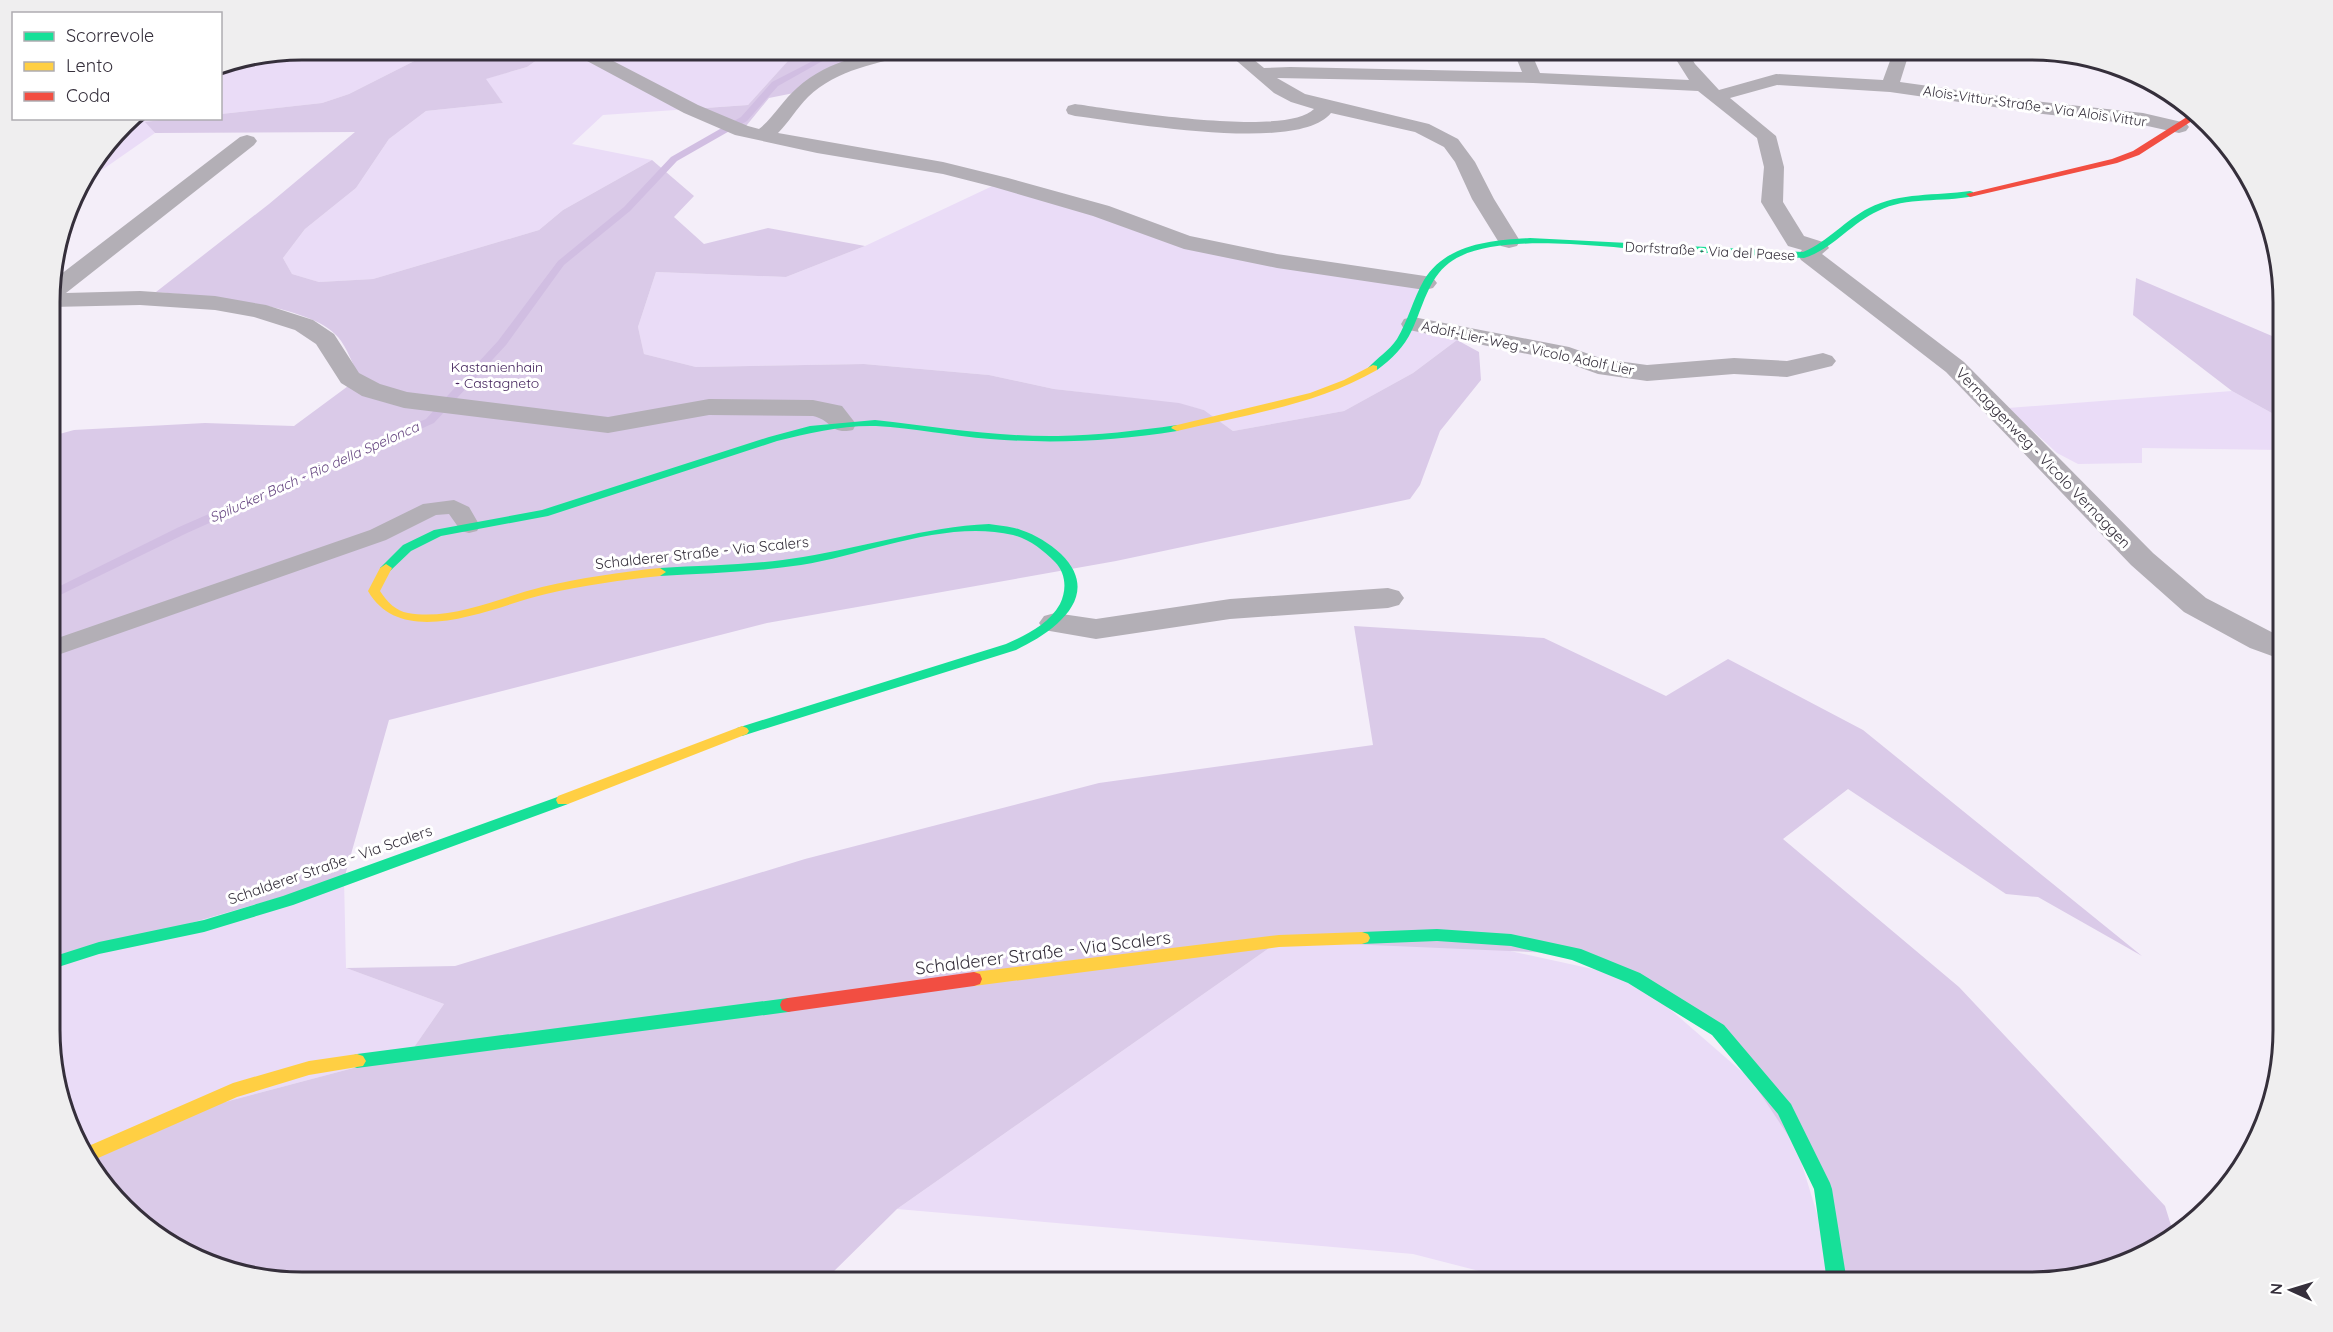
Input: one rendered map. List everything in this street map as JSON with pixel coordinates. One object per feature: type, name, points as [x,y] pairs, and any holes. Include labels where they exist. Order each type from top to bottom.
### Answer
[{"type":"street","points":[[599,60],[723,124],[752,133],[817,147],[943,168],[1001,182],[1101,211],[1184,242],[1277,261],[1425,283]]},
{"type":"street","points":[[752,133],[774,128],[804,91],[838,70],[868,60]]},
{"type":"street","points":[[1244,60],[1277,88],[1299,99],[1432,132],[1451,143],[1460,154],[1484,201],[1509,242]]},
{"type":"street","points":[[1526,60],[1533,78]]},
{"type":"street","name":"Vernaggenweg - Vicolo Vernaggen","points":[[1684,60],[1711,91],[1766,136],[1774,167],[1772,202],[1796,241],[1814,252],[1955,367],[2142,559],[2195,605],[2273,646]]},
{"type":"street","points":[[1890,86],[1899,60]]},
{"type":"street","name":"Alois-Vittur-Straße - Via Alois Vittur","points":[[1261,74],[1301,72],[1533,78],[1711,91],[1776,79],[1890,86],[2043,108],[2186,122]]},
{"type":"street","points":[[1075,110],[1219,127],[1260,127],[1292,124],[1316,117],[1326,107]]},
{"type":"street","name":"Dorfstraße - Via del Paese","points":[[1425,283],[1441,263],[1457,253],[1489,244],[1509,242],[1814,252],[1865,212],[1884,204],[1963,195],[2114,161],[2136,153],[2186,122]]},
{"type":"street","points":[[61,285],[247,141]]},
{"type":"street","name":"Schalderer Straße - Via Scalers","points":[[60,960],[99,948],[204,926],[286,901],[610,783],[726,736],[1011,647],[1036,636],[1055,623],[1068,603],[1072,583],[1066,566],[1057,555],[1025,535],[977,527],[943,530],[813,559],[750,567],[651,572],[592,579],[525,595],[458,615],[412,617],[384,607],[374,591],[382,569],[400,551],[428,537],[469,526],[536,515],[795,432],[843,424],[891,424],[1019,438],[1110,438],[1210,423],[1304,398],[1370,372],[1389,357],[1404,340],[1413,324],[1425,283]]},
{"type":"street","points":[[60,300],[140,298],[215,303],[258,310],[304,325],[325,339],[350,378],[372,390],[420,401],[608,425],[710,407],[813,408],[833,412],[843,424]]},
{"type":"street","name":"Adolf-Lier-Weg - Vicolo Adolf Lier","points":[[1413,324],[1569,355],[1598,366],[1647,373],[1734,366],[1787,369],[1823,361]]},
{"type":"street","points":[[1055,623],[1096,629],[1230,609],[1388,598]]},
{"type":"street","name":"Schalderer Straße - Via Scalers","points":[[93,1152],[234,1091],[309,1068],[1279,941],[1437,935],[1510,940],[1575,954],[1634,978],[1718,1030],[1785,1109],[1823,1189],[1835,1272]]},
{"type":"lane","points":[[60,646],[378,535],[431,509],[454,507],[461,512],[469,526]]},
{"type":"shaded area","points":[[416,60],[349,94],[322,103],[222,114],[222,74],[271,62]]},
{"type":"shaded area","points":[[537,60],[789,60],[748,105],[603,115],[572,144],[652,160],[563,210],[539,230],[373,279],[319,282],[292,274],[283,258],[305,229],[356,188],[389,139],[426,111],[503,103],[485,79],[527,67]]},
{"type":"shaded area","points":[[143,120],[166,120],[146,122],[155,133],[97,173],[120,143]]},
{"type":"shaded area","points":[[1001,182],[1184,242],[1425,283],[1413,324],[1457,340],[1413,373],[1344,411],[1233,431],[1204,410],[1180,404],[1054,389],[989,375],[864,364],[696,367],[644,354],[638,327],[656,272],[786,277],[865,246]]},
{"type":"shaded area","points":[[2232,391],[2273,414],[2273,450],[2142,448],[2142,463],[2078,464],[2057,453],[2008,408]]},
{"type":"shaded area","points":[[344,879],[346,968],[444,1004],[410,1053],[172,1116],[93,1152],[73,1108],[62,1061],[60,961]]},
{"type":"shaded area","points":[[1437,935],[1634,978],[1785,1109],[1835,1272],[1483,1272],[1413,1254],[897,1209],[1279,941]]},
{"type":"green space","name":"Kastanienhain - Castagneto","points":[[416,60],[537,60],[527,67],[486,79],[503,103],[426,111],[389,139],[356,188],[305,229],[283,258],[292,274],[319,282],[373,279],[539,230],[563,210],[652,160],[694,196],[674,217],[704,244],[768,228],[865,246],[786,277],[656,272],[638,327],[644,354],[696,367],[864,364],[989,375],[1054,389],[1179,403],[1204,410],[1233,431],[1344,411],[1413,373],[1457,340],[1479,352],[1481,380],[1440,431],[1420,485],[1410,499],[1116,561],[767,623],[389,720],[344,879],[60,961],[60,434],[74,430],[205,423],[294,426],[359,378],[338,337],[324,325],[303,316],[252,303],[156,292],[269,204],[355,132],[155,133],[145,122],[222,120],[222,114],[322,103],[349,94]]},
{"type":"green space","points":[[789,60],[871,60],[804,91],[769,98],[742,131],[691,109],[748,105]]},
{"type":"green space","points":[[2136,278],[2272,336],[2273,328],[2273,414],[2232,391],[2133,315]]},
{"type":"green space","points":[[1354,626],[1544,638],[1666,696],[1728,659],[1863,730],[2142,956],[2038,897],[2006,894],[1848,789],[1783,839],[1959,987],[2165,1206],[2171,1227],[2152,1240],[2123,1254],[2093,1264],[2062,1270],[1836,1272],[1823,1188],[1718,1030],[1575,954],[1279,941],[897,1209],[833,1272],[302,1272],[271,1270],[224,1259],[181,1240],[131,1201],[93,1152],[172,1116],[410,1053],[444,1004],[346,968],[455,966],[805,859],[1099,783],[1373,745]]},
{"type":"waterway","name":"Spilucker Bach - Rio della Spelonca","points":[[60,591],[183,530],[430,421],[502,343],[561,263],[627,209],[674,159],[744,119],[775,84],[819,60]]},
{"type":"traffic: fast","points":[[1373,368],[1385,359],[1401,340],[1428,281],[1436,269],[1459,253],[1473,248],[1530,241],[1804,255],[1823,246],[1856,220],[1885,204],[1909,199],[1970,194]]},
{"type":"traffic: fast","points":[[386,568],[407,548],[438,533],[544,513],[773,439],[814,428],[875,423],[990,436],[1056,439],[1126,436],[1177,428]]},
{"type":"traffic: fast","points":[[660,572],[801,561],[924,534],[957,529],[989,528],[1017,532],[1041,543],[1062,562],[1069,573],[1071,591],[1067,603],[1057,618],[1043,630],[1011,647],[742,731]]},
{"type":"traffic: fast","points":[[60,960],[99,948],[204,926],[287,901],[563,800]]},
{"type":"traffic: fast","points":[[1362,938],[1437,935],[1511,940],[1575,954],[1634,978],[1718,1030],[1785,1109],[1823,1189],[1835,1272]]},
{"type":"traffic: fast","points":[[357,1061],[788,1005]]},
{"type":"traffic: slow","points":[[1177,428],[1314,395],[1348,382],[1373,368]]},
{"type":"traffic: slow","points":[[386,568],[374,591],[380,601],[397,614],[424,618],[455,615],[578,583],[660,572]]},
{"type":"traffic: slow","points":[[563,800],[742,731]]},
{"type":"traffic: slow","points":[[974,979],[1279,941],[1362,938]]},
{"type":"traffic: slow","points":[[93,1152],[233,1091],[309,1068],[357,1061]]},
{"type":"traffic: jam","points":[[1970,194],[2114,161],[2136,153],[2189,119]]},
{"type":"traffic: jam","points":[[788,1005],[974,979]]}]
